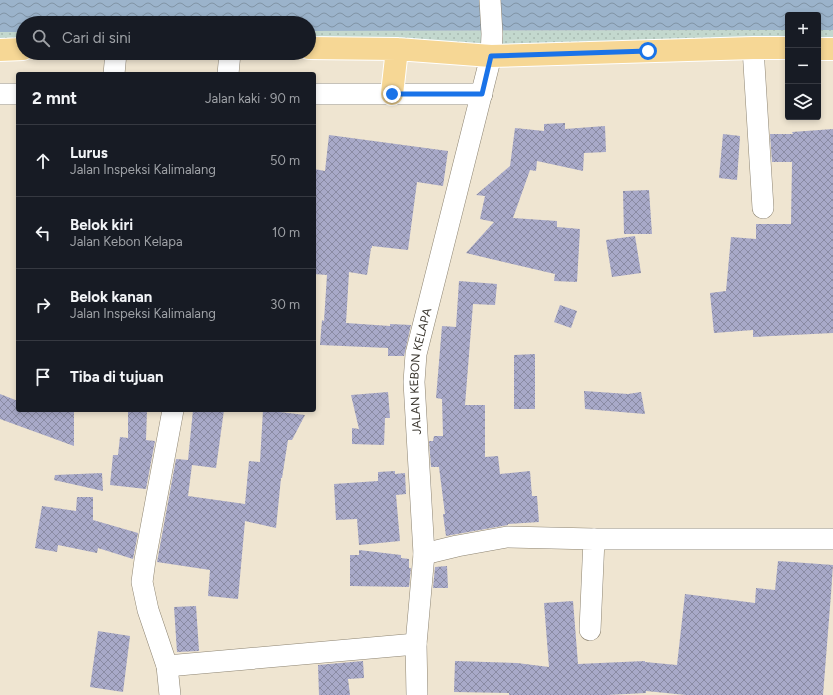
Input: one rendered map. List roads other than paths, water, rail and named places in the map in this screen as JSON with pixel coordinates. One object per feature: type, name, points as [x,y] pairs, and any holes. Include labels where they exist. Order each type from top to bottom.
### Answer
[{"type":"main road","points":[[316,48],[397,49],[491,45],[785,48]]},
{"type":"main road","points":[[392,94],[397,49]]},
{"type":"main road","points":[[821,49],[833,49]]},
{"type":"main road","points":[[0,50],[16,50]]},
{"type":"street","name":"JALAN KEBON KELAPA","points":[[417,695],[416,644],[424,554],[414,382],[416,354],[482,94],[491,45],[490,0]]},
{"type":"street","points":[[753,48],[763,208]]},
{"type":"street","points":[[114,72],[115,60]]},
{"type":"street","points":[[228,72],[229,60]]},
{"type":"street","points":[[0,94],[16,94]]},
{"type":"street","points":[[316,94],[482,94]]},
{"type":"street","points":[[170,695],[167,666],[148,610],[142,582],[144,560],[173,412]]},
{"type":"street","points":[[424,554],[457,546],[507,537],[594,539],[833,539]]},
{"type":"street","points":[[590,630],[594,539]]},
{"type":"street","points":[[167,666],[416,644]]},
{"type":"water","points":[[0,0],[833,0],[833,30],[821,30],[821,12],[785,12],[785,30],[316,31],[316,16],[16,16],[16,32],[0,32]]}]
